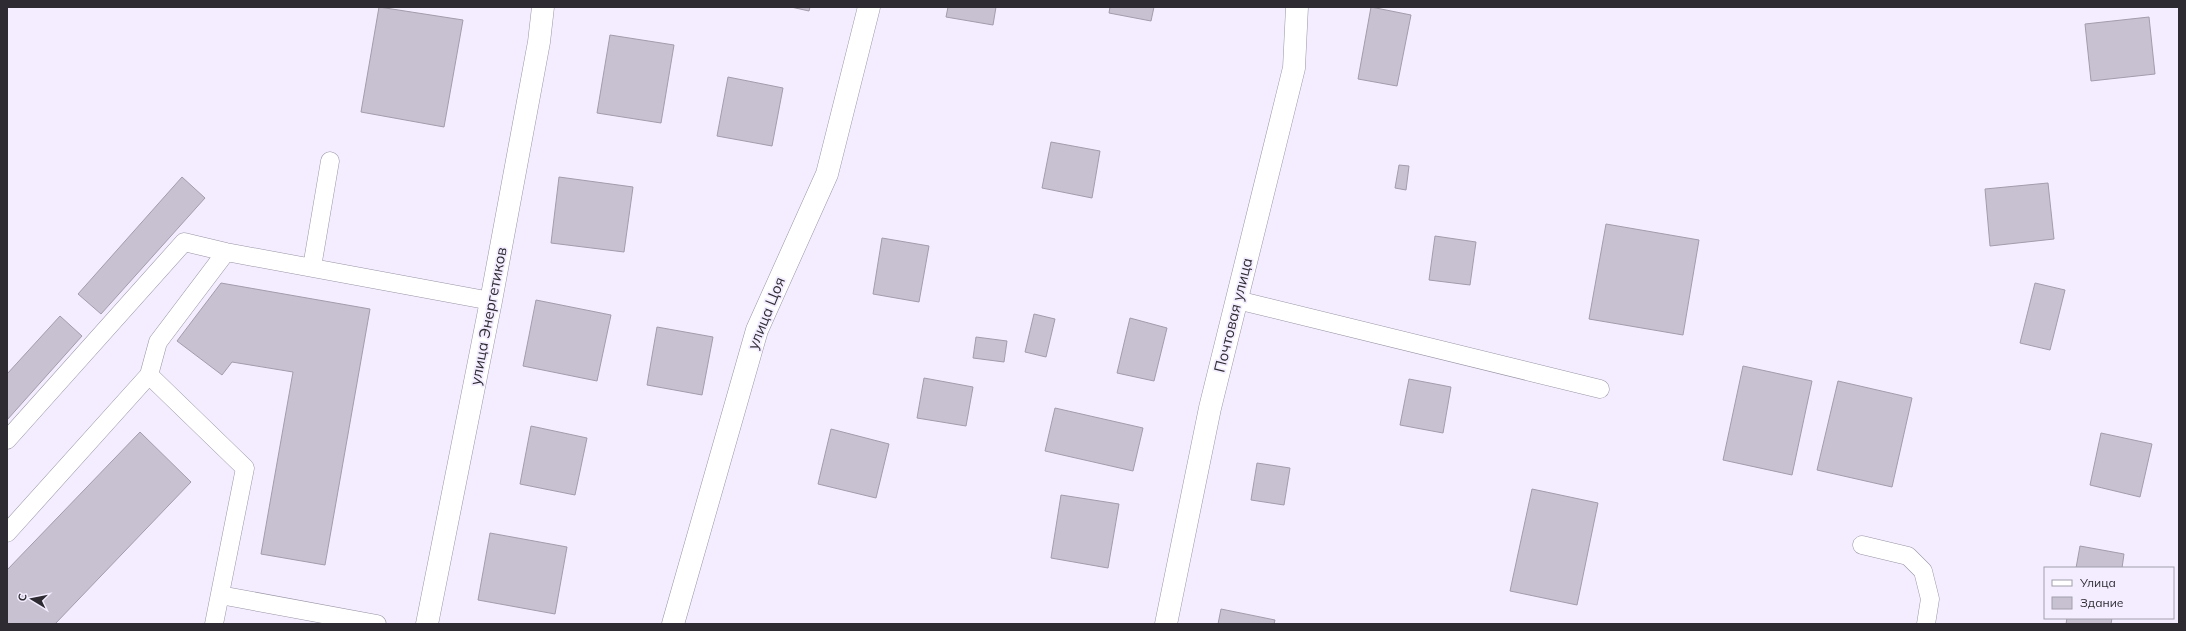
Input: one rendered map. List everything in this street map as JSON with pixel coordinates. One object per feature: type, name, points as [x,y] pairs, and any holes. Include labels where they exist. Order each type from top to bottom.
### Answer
[{"type":"street","name":"улица Энергетиков","points":[[426,624],[491,301],[539,42],[543,7]]},
{"type":"street","name":"улица Цоя","points":[[673,624],[757,330],[827,174],[869,7]]},
{"type":"street","name":"Почтовая улица","points":[[1166,624],[1210,408],[1294,68],[1297,7]]},
{"type":"lane","points":[[312,268],[330,161]]},
{"type":"lane","points":[[7,440],[184,242],[226,252],[491,301]]},
{"type":"lane","points":[[7,533],[149,376],[158,342],[226,252]]},
{"type":"lane","points":[[1237,300],[1600,389]]},
{"type":"lane","points":[[149,376],[245,468],[214,624]]},
{"type":"lane","points":[[1862,545],[1908,556],[1923,571],[1930,599],[1926,624]]},
{"type":"lane","points":[[220,595],[377,624]]},
{"type":"building","points":[[379,7],[463,20],[444,127],[361,112]]},
{"type":"building","points":[[791,7],[810,7],[809,11]]},
{"type":"building","points":[[948,7],[996,7],[993,25],[946,17]]},
{"type":"building","points":[[1110,7],[1154,7],[1151,21],[1109,13]]},
{"type":"building","points":[[1371,7],[1411,15],[1397,86],[1358,79]]},
{"type":"building","points":[[2149,17],[2155,74],[2091,81],[2085,24]]},
{"type":"building","points":[[610,35],[674,45],[661,123],[597,113]]},
{"type":"building","points":[[728,77],[783,88],[772,146],[717,136]]},
{"type":"building","points":[[1051,142],[1100,151],[1092,198],[1042,188]]},
{"type":"building","points":[[1399,165],[1409,166],[1406,190],[1395,188]]},
{"type":"building","points":[[182,177],[205,198],[101,314],[78,294]]},
{"type":"building","points":[[559,177],[633,187],[624,252],[551,243]]},
{"type":"building","points":[[2048,183],[2054,239],[1990,246],[1985,189]]},
{"type":"building","points":[[1606,224],[1699,240],[1683,335],[1589,319]]},
{"type":"building","points":[[1435,236],[1476,242],[1470,285],[1429,280]]},
{"type":"building","points":[[882,238],[929,246],[919,302],[873,294]]},
{"type":"building","points":[[221,283],[370,309],[325,565],[261,554],[293,372],[232,362],[222,375],[177,341]]},
{"type":"building","points":[[2035,283],[2065,290],[2050,350],[2020,343]]},
{"type":"building","points":[[536,300],[611,315],[597,381],[523,366]]},
{"type":"building","points":[[1034,314],[1055,319],[1046,357],[1025,352]]},
{"type":"building","points":[[60,316],[82,336],[7,420],[7,374]]},
{"type":"building","points":[[1130,318],[1167,328],[1154,381],[1117,373]]},
{"type":"building","points":[[657,327],[713,337],[702,395],[647,385]]},
{"type":"building","points":[[976,337],[1007,341],[1004,362],[973,358]]},
{"type":"building","points":[[1743,366],[1812,381],[1792,475],[1723,460]]},
{"type":"building","points":[[924,378],[973,387],[966,426],[917,418]]},
{"type":"building","points":[[1409,379],[1451,387],[1443,433],[1400,425]]},
{"type":"building","points":[[1838,381],[1912,398],[1892,487],[1817,470]]},
{"type":"building","points":[[1055,408],[1143,428],[1133,471],[1045,451]]},
{"type":"building","points":[[531,426],[587,438],[575,495],[520,484]]},
{"type":"building","points":[[831,429],[889,444],[876,498],[818,484]]},
{"type":"building","points":[[140,432],[191,482],[55,624],[7,624],[7,570]]},
{"type":"building","points":[[2101,433],[2152,444],[2140,497],[2090,485]]},
{"type":"building","points":[[1257,463],[1290,468],[1284,505],[1251,500]]},
{"type":"building","points":[[1532,489],[1598,503],[1577,605],[1510,591]]},
{"type":"building","points":[[1061,495],[1119,504],[1108,568],[1051,558]]},
{"type":"building","points":[[490,533],[567,547],[555,614],[478,600]]},
{"type":"building","points":[[2080,546],[2124,554],[2122,567],[2076,567]]},
{"type":"building","points":[[1221,609],[1275,620],[1274,624],[1218,624]]},
{"type":"building","points":[[2067,619],[2112,619],[2111,624],[2066,624]]}]
